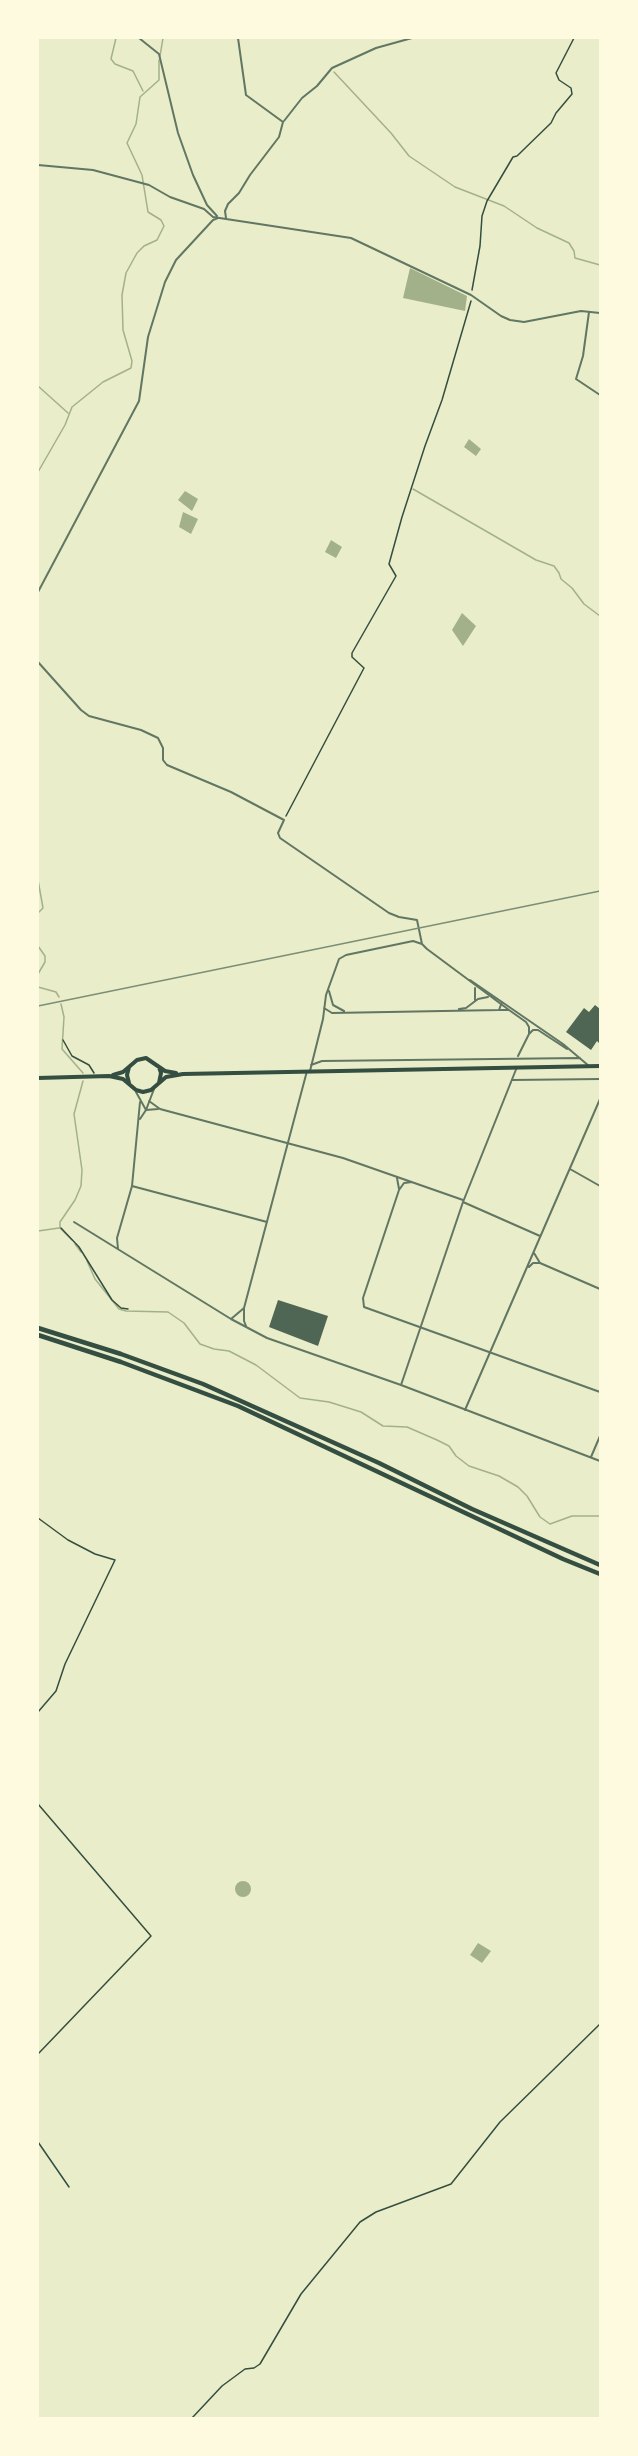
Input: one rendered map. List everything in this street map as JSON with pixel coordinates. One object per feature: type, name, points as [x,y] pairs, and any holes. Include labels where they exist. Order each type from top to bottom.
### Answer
[{"type":"highway","points":[[38,1328],[121,1354],[203,1384],[378,1463],[472,1509],[600,1565]]},
{"type":"highway","points":[[38,1335],[132,1366],[238,1406],[563,1559],[600,1574]]},
{"type":"main road","points":[[38,1078],[109,1076],[119,1074],[137,1060],[146,1058],[154,1062],[161,1073],[154,1089],[143,1092],[119,1078],[109,1076]]},
{"type":"main road","points":[[129,1083],[127,1075],[130,1066]]},
{"type":"main road","points":[[158,1083],[166,1077],[183,1074],[600,1066]]},
{"type":"main road","points":[[158,1067],[169,1072],[183,1074]]},
{"type":"street","points":[[139,38],[159,54],[168,100],[193,175],[207,205],[219,217]]},
{"type":"street","points":[[238,38],[243,88],[246,95],[284,122]]},
{"type":"street","points":[[226,218],[225,211],[228,204],[239,193],[279,137],[284,122],[302,98],[317,86],[332,68],[376,48],[412,38]]},
{"type":"street","points":[[38,165],[93,171],[143,184],[204,209],[213,217],[351,238],[471,295],[501,316],[524,322],[569,312],[600,313]]},
{"type":"street","points":[[38,592],[139,401],[148,337],[165,282],[176,260],[213,220],[219,217]]},
{"type":"street","points":[[589,312],[583,356],[576,379],[600,395]]},
{"type":"street","points":[[38,662],[89,716],[141,730],[159,738],[162,742],[163,760],[167,765],[231,792],[284,820],[278,833],[280,838],[389,913],[399,917],[413,918],[418,923],[422,944]]},
{"type":"street","points":[[247,1329],[244,1321],[244,1308],[311,1065],[336,963],[344,955],[413,941],[422,944],[473,986],[501,1002],[527,1023],[529,1034]]},
{"type":"street","points":[[460,975],[531,1022],[589,1066]]},
{"type":"street","points":[[473,986],[476,992],[474,1001]]},
{"type":"street","points":[[329,988],[329,998],[334,1005]]},
{"type":"street","points":[[453,1010],[466,1008],[474,1001],[490,997]]},
{"type":"street","points":[[499,1010],[501,1002]]},
{"type":"street","points":[[325,1008],[328,1004],[350,1012]]},
{"type":"street","points":[[325,1008],[329,1013],[509,1010]]},
{"type":"street","points":[[517,1058],[529,1034],[533,1030],[538,1030],[580,1058]]},
{"type":"street","points":[[311,1065],[322,1061],[580,1058]]},
{"type":"street","points":[[401,1385],[463,1201],[517,1067]]},
{"type":"street","points":[[512,1080],[600,1079]]},
{"type":"street","points":[[139,1121],[154,1089]]},
{"type":"street","points":[[136,1090],[146,1110]]},
{"type":"street","points":[[465,1410],[600,1099]]},
{"type":"street","points":[[149,1101],[160,1109]]},
{"type":"street","points":[[118,1250],[117,1238],[132,1186],[140,1102]]},
{"type":"street","points":[[146,1110],[160,1109],[343,1158],[463,1201],[541,1236]]},
{"type":"street","points":[[570,1169],[600,1186]]},
{"type":"street","points":[[395,1176],[399,1180],[399,1190],[363,1303],[367,1308],[600,1392]]},
{"type":"street","points":[[399,1190],[404,1183],[412,1182]]},
{"type":"street","points":[[132,1186],[267,1222]]},
{"type":"street","points":[[74,1222],[247,1329],[600,1461]]},
{"type":"street","points":[[534,1253],[540,1263]]},
{"type":"street","points":[[528,1267],[534,1263],[540,1263],[600,1289]]},
{"type":"street","points":[[231,1319],[244,1308]]},
{"type":"street","points":[[591,1457],[600,1436]]},
{"type":"path","points":[[284,820],[363,670],[363,666],[352,657],[352,653],[396,576],[389,564],[410,488],[442,400],[468,313],[480,246],[482,216],[487,201],[513,157],[517,156],[551,123],[556,113],[571,97],[571,88],[559,80],[556,73],[574,38]]},
{"type":"path","points":[[63,1040],[72,1056],[89,1065],[97,1076]]},
{"type":"path","points":[[61,1228],[79,1247],[112,1300],[121,1308],[128,1309]]},
{"type":"path","points":[[38,1518],[68,1540],[95,1554],[115,1560],[64,1664],[56,1691],[38,1712]]},
{"type":"path","points":[[38,1804],[151,1936],[38,2054]]},
{"type":"path","points":[[192,2418],[222,2386],[245,2369],[256,2367],[263,2360],[301,2294],[360,2222],[376,2212],[451,2184],[500,2122],[600,2024]]},
{"type":"path","points":[[38,2142],[69,2187]]},
{"type":"shaded area","points":[[410,268],[467,296],[465,311],[403,298]]},
{"type":"shaded area","points":[[469,439],[481,449],[476,456],[464,447]]},
{"type":"shaded area","points":[[185,491],[198,499],[192,511],[178,500]]},
{"type":"shaded area","points":[[183,512],[198,519],[191,534],[179,527]]},
{"type":"shaded area","points":[[331,540],[342,547],[336,558],[325,552]]},
{"type":"shaded area","points":[[462,613],[476,626],[463,646],[452,630]]},
{"type":"shaded area","points":[[240,1881],[246,1881],[251,1889],[249,1895],[240,1897],[235,1892],[235,1886]]},
{"type":"shaded area","points":[[478,1943],[491,1951],[482,1963],[470,1955]]},
{"type":"building","points":[[595,1005],[600,1009],[600,1044],[597,1041],[591,1050],[566,1032],[584,1008],[589,1012]]},
{"type":"building","points":[[278,1300],[328,1316],[318,1346],[269,1327]]},
{"type":"waterway","points":[[116,38],[111,59],[115,64],[133,71],[143,91]]},
{"type":"waterway","points":[[160,56],[163,38]]},
{"type":"waterway","points":[[38,472],[65,425],[72,407],[103,382],[131,368],[132,361],[123,330],[122,295],[126,273],[137,253],[144,246],[157,240],[164,226],[161,220],[148,212],[142,175],[127,143],[136,124],[140,97],[159,80],[159,60]]},
{"type":"waterway","points":[[334,72],[391,133],[409,156],[455,187],[504,206],[537,228],[569,243],[575,258],[600,265]]},
{"type":"waterway","points":[[38,386],[68,413]]},
{"type":"waterway","points":[[413,489],[536,560],[554,566],[561,579],[572,588],[584,604],[600,616]]},
{"type":"waterway","points":[[38,880],[43,908],[38,913]]},
{"type":"waterway","points":[[38,946],[45,956],[45,962],[38,974]]},
{"type":"waterway","points":[[38,987],[56,992],[59,997]]},
{"type":"waterway","points":[[61,1004],[64,1017],[62,1049],[83,1073]]},
{"type":"waterway","points":[[60,1227],[60,1222],[75,1200],[81,1186],[82,1170],[74,1114],[83,1081]]},
{"type":"waterway","points":[[38,1231],[59,1228]]},
{"type":"waterway","points":[[60,1228],[72,1240]]},
{"type":"waterway","points":[[75,1244],[81,1252]]},
{"type":"waterway","points":[[87,1261],[95,1279],[119,1309],[168,1312],[184,1323],[200,1344],[229,1351],[256,1365],[300,1398],[329,1402],[361,1412],[383,1426],[407,1427],[437,1440],[449,1446],[456,1456],[469,1466],[499,1476],[518,1487],[527,1496],[540,1517],[550,1524],[572,1516],[600,1516]]},
{"type":"railway","points":[[38,1006],[600,891]]}]
